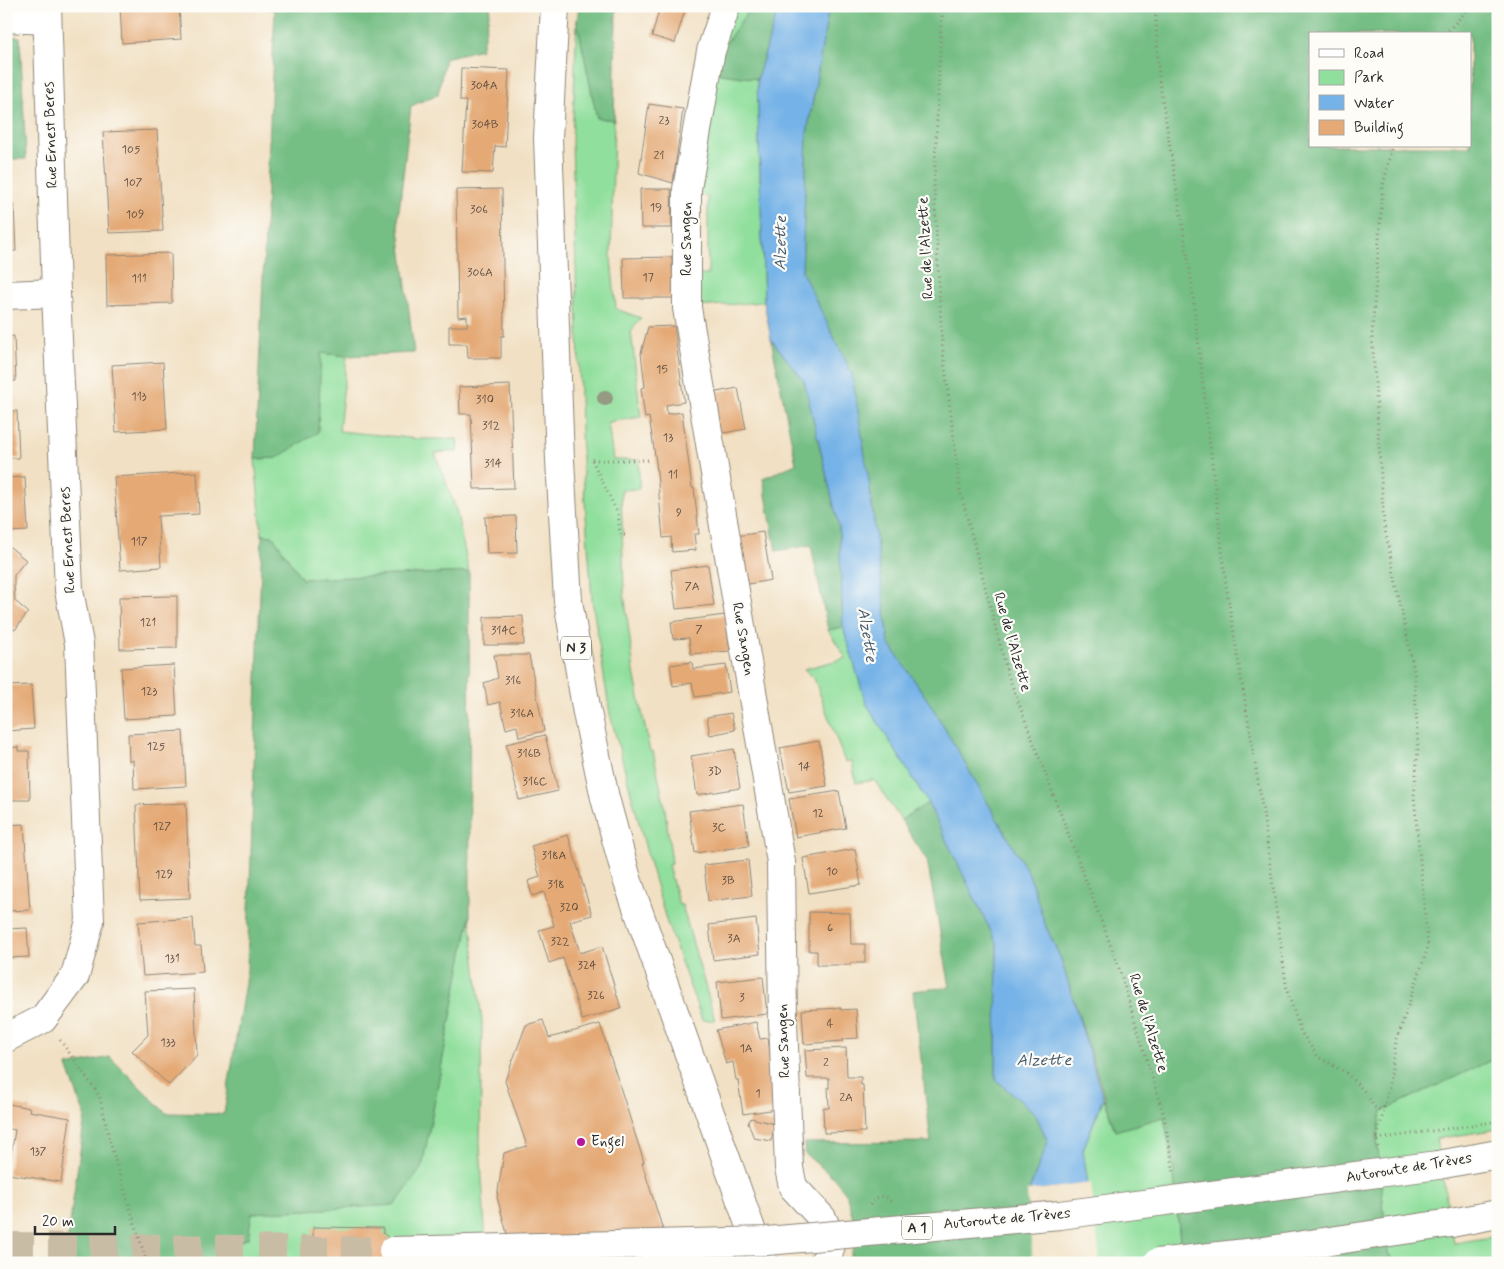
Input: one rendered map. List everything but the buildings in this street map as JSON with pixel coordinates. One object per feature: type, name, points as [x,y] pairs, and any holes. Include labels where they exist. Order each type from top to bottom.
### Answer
[{"type":"main road","name":"N 3","points":[[555,6],[548,138],[560,460],[568,600],[587,713],[605,798],[627,879],[763,1263]]},
{"type":"main road","name":"Rue Sangen","points":[[726,6],[707,72],[687,189],[687,308],[781,862],[783,1022],[789,1168],[793,1187],[822,1218],[827,1229],[831,1245],[826,1261],[823,1263]]},
{"type":"main road","points":[[6,18],[47,13]]},
{"type":"main road","name":"Rue Ernest Beres","points":[[6,1038],[43,1019],[75,976],[90,920],[79,644],[69,590],[56,293],[47,13]]},
{"type":"main road","points":[[6,295],[56,293]]},
{"type":"main road","name":"Autoroute de Trèves","points":[[393,1251],[767,1241],[1060,1215],[1259,1190],[1438,1165],[1498,1154]]},
{"type":"main road","points":[[1157,1263],[1264,1251],[1451,1223],[1498,1214]]},
{"type":"path","name":"Rue de l'Alzette","points":[[944,6],[941,24],[934,188],[942,343],[960,490],[1008,675],[1118,965],[1164,1116],[1174,1175]]},
{"type":"path","points":[[1155,6],[1159,78],[1192,279],[1226,585],[1263,812],[1287,991],[1301,1032],[1318,1057],[1345,1072],[1366,1093],[1374,1107],[1382,1111],[1396,1042],[1428,947],[1414,796],[1418,749],[1414,671],[1384,525],[1372,334],[1384,185],[1393,148]]},
{"type":"path","points":[[1447,32],[1471,6]]},
{"type":"path","points":[[626,535],[620,534],[618,514],[592,460],[651,460]]},
{"type":"path","points":[[43,1019],[99,1095],[113,1153],[147,1263]]},
{"type":"path","points":[[1377,1139],[1493,1122]]},
{"type":"green space","points":[[260,6],[406,6],[442,10],[443,6],[491,6],[481,49],[445,58],[438,94],[411,106],[398,220],[414,353],[347,356],[321,353],[318,432],[277,458],[255,459],[275,10]]},
{"type":"green space","points":[[579,6],[618,6],[616,12],[614,120],[597,118],[577,21]]},
{"type":"green space","points":[[734,6],[751,6],[719,54]]},
{"type":"green space","points":[[751,6],[779,6],[757,79],[715,73],[719,54]]},
{"type":"green space","points":[[829,6],[1498,6],[1498,1057],[1382,1111],[1377,1139],[1388,1254],[1399,1263],[1182,1263],[1173,1165],[1164,1117],[1115,1131],[1061,959],[1046,927],[1029,874],[931,705],[889,643],[869,480],[802,272],[807,134]]},
{"type":"green space","points":[[577,21],[597,118],[614,120],[611,258],[616,309],[641,318],[631,331],[641,417],[608,422],[613,460],[639,460],[639,489],[621,490],[624,592],[634,672],[650,752],[653,751],[665,809],[672,864],[668,865],[679,905],[682,905],[715,1020],[702,1020],[667,923],[610,714],[592,600],[582,460],[572,142]]},
{"type":"green space","points":[[6,36],[20,37],[26,159],[6,159]]},
{"type":"green space","points":[[715,73],[757,79],[764,302],[697,307],[696,275],[708,275],[708,198],[696,193]]},
{"type":"green space","points":[[771,339],[804,381],[839,527],[843,627],[828,630],[811,545],[776,551],[763,478],[796,464]]},
{"type":"green space","points":[[321,353],[347,356],[339,431],[420,439],[457,439],[458,451],[435,453],[456,509],[469,572],[302,579],[273,536],[262,535],[255,459],[277,458]]},
{"type":"green space","points":[[262,535],[273,536],[302,579],[469,572],[470,917],[422,1167],[395,1205],[252,1213],[248,1238],[223,1247],[223,1263],[64,1263],[85,1116],[67,1066],[110,1057],[166,1113],[224,1114],[247,970]]},
{"type":"green space","points":[[843,627],[866,703],[928,803],[901,820],[874,780],[856,783],[852,761],[845,762],[814,678],[804,669],[846,658],[828,630]]},
{"type":"green space","points":[[928,803],[997,944],[996,1080],[1035,1113],[1048,1142],[1029,1191],[1035,1263],[848,1263],[854,1246],[854,1221],[846,1193],[833,1177],[805,1154],[804,1143],[931,1142],[913,991],[950,987],[927,860],[901,820]]},
{"type":"green space","points":[[470,917],[482,1022],[480,1144],[487,1263],[223,1263],[223,1247],[248,1238],[251,1213],[395,1205],[422,1167]]},
{"type":"green space","points":[[1498,1057],[1498,1129],[1436,1139],[1454,1243],[1498,1236],[1498,1263],[1399,1263],[1388,1254],[1377,1139],[1382,1111]]},
{"type":"green space","points":[[1104,1098],[1115,1131],[1164,1116],[1173,1165],[1182,1263],[1098,1263],[1083,1150]]},
{"type":"water","name":"Alzette","points":[[779,6],[829,6],[807,134],[802,272],[852,374],[869,480],[889,643],[931,705],[1029,874],[1046,927],[1061,959],[1103,1098],[1083,1150],[1088,1184],[1029,1191],[1048,1142],[1035,1113],[996,1080],[997,944],[928,803],[866,703],[843,627],[839,527],[804,381],[771,339],[764,302],[757,79]]},
{"type":"pier","points":[[1091,1183],[1100,1263],[1033,1263],[1027,1191]]},
{"type":"tunnel","points":[[6,1246],[393,1251]]},
{"type":"place","name":"Engel","points":[[581,1142]]}]
